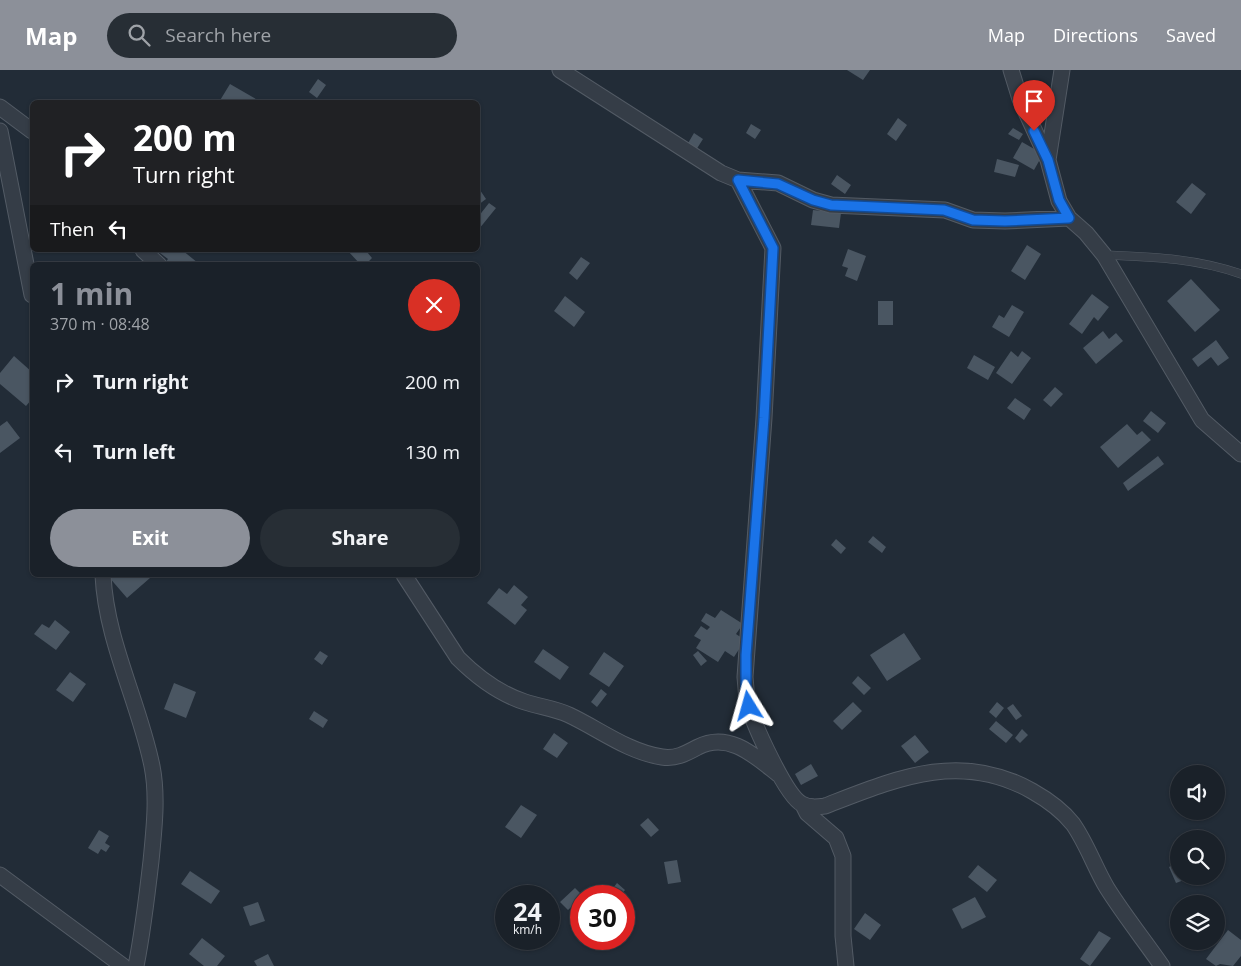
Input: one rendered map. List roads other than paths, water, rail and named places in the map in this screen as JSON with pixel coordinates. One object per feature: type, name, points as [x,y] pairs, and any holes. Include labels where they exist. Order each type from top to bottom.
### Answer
[{"type":"street","points":[[560,70],[720,173],[738,180],[778,184],[813,200],[831,205],[944,210],[973,220],[1005,221],[1069,218]]},
{"type":"street","points":[[1011,70],[1020,99],[1048,160],[1059,200],[1069,218],[1086,233],[1104,255],[1202,420],[1239,448]]},
{"type":"street","points":[[1048,160],[1062,70]]},
{"type":"street","points":[[0,107],[30,130]]},
{"type":"street","points":[[0,130],[30,285]]},
{"type":"street","points":[[738,180],[773,248],[764,418],[745,676],[747,697],[752,716],[780,776],[794,798],[803,805],[814,808],[825,806],[913,774],[947,770],[969,770],[995,775],[1018,784],[1059,808],[1073,825],[1108,888],[1162,966]]},
{"type":"street","points":[[145,252],[156,262]]},
{"type":"street","points":[[103,577],[106,611],[152,767],[154,798],[153,838],[144,928],[136,966]]},
{"type":"street","points":[[405,577],[458,658],[470,670],[512,697],[525,702],[555,708],[642,753],[660,757],[674,758],[706,743],[733,743],[746,750],[780,776]]},
{"type":"street","points":[[803,805],[807,813],[836,838],[843,856],[843,928],[846,966]]},
{"type":"street","points":[[0,875],[123,966]]},
{"type":"lane","points":[[1104,255],[1185,259],[1217,265],[1241,274]]}]
